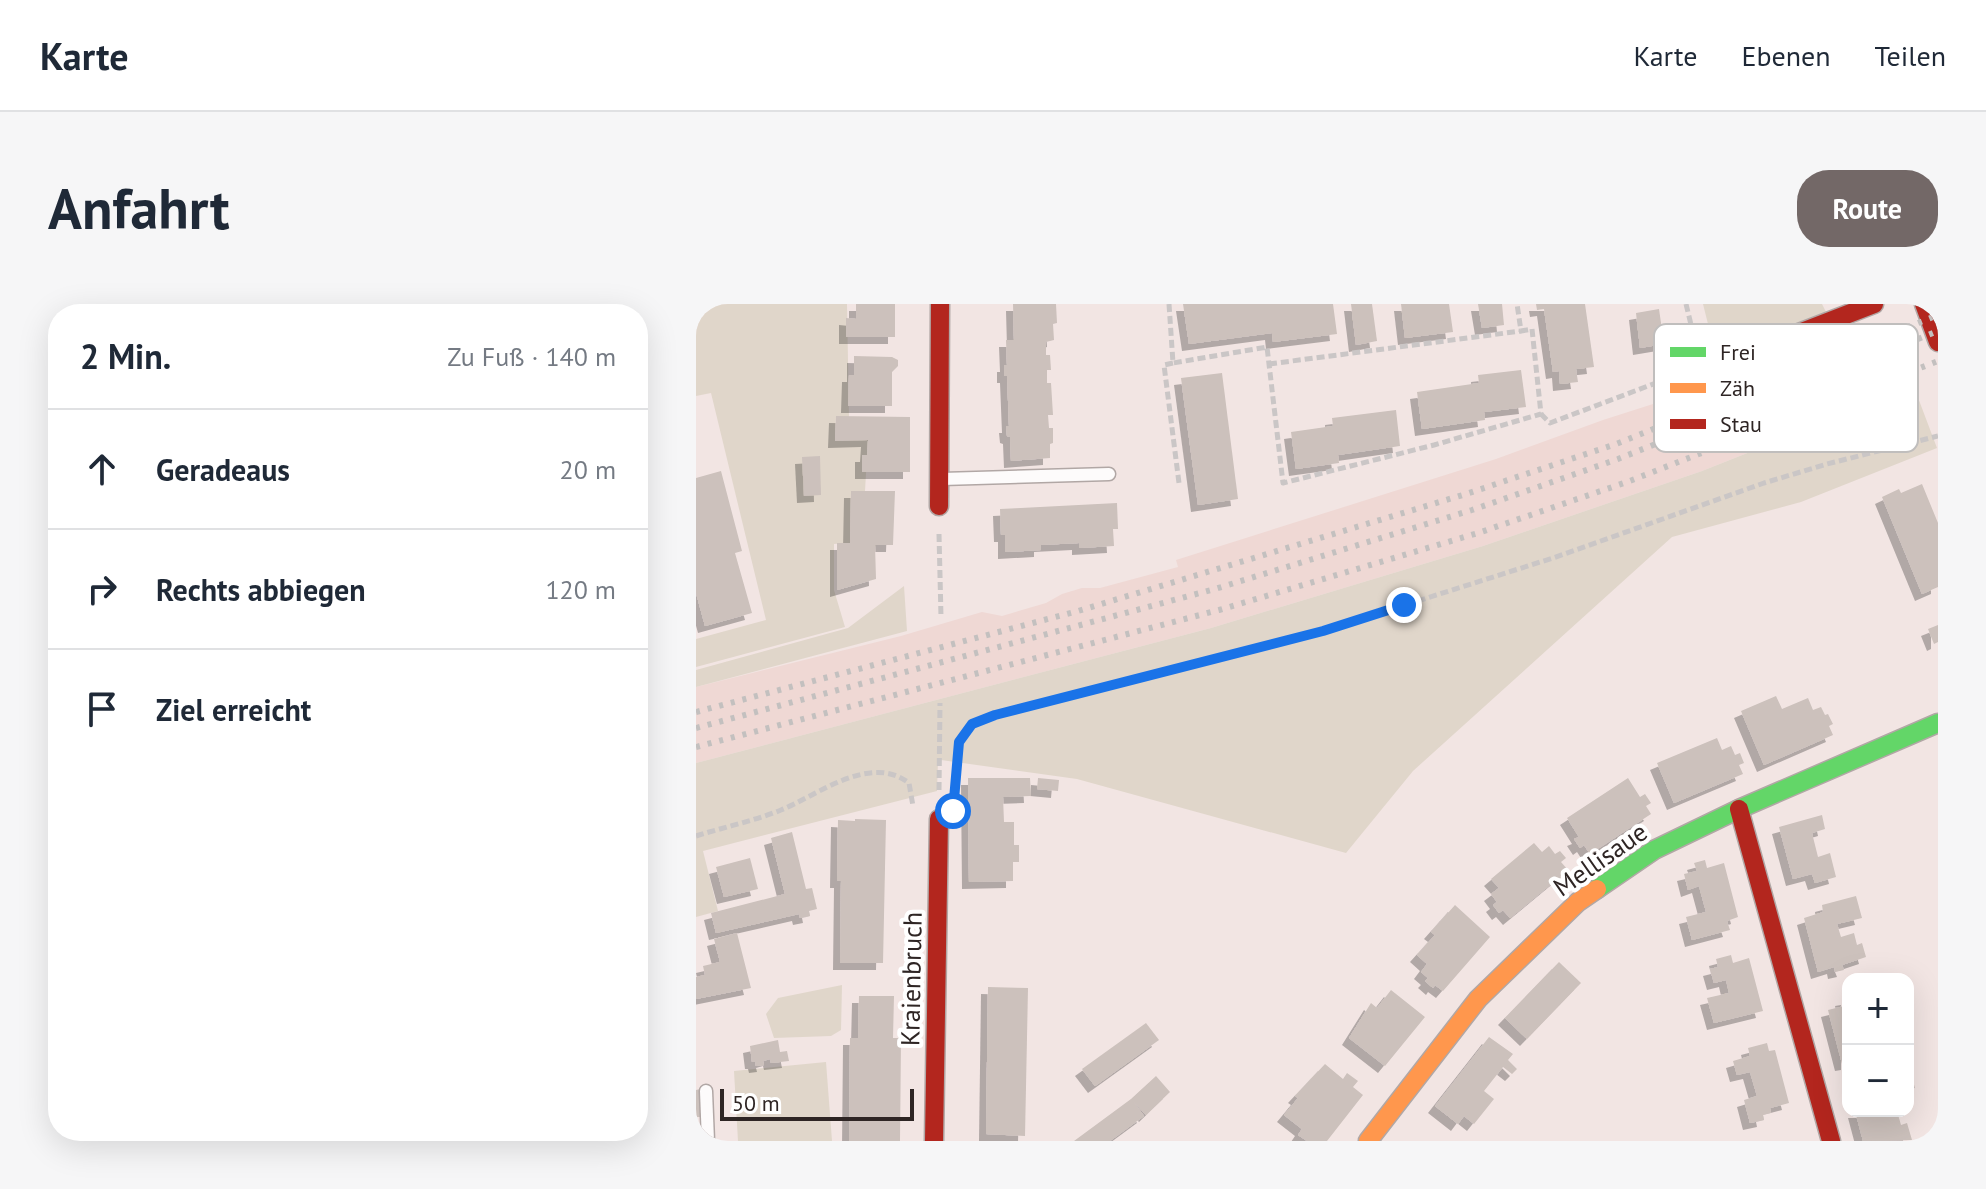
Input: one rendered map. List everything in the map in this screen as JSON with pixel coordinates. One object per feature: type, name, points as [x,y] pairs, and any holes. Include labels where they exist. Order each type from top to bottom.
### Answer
[{"type":"street","points":[[939,506],[940,304]]},
{"type":"street","points":[[1822,324],[1874,304]]},
{"type":"street","points":[[1924,304],[1938,342]]},
{"type":"street","name":"Mellisaue","points":[[1368,1141],[1478,999],[1578,902],[1654,850],[1739,809],[1938,723]]},
{"type":"street","points":[[1739,809],[1831,1141]]},
{"type":"street","name":"Kraienbruch","points":[[934,1141],[946,815]]},
{"type":"lane","points":[[939,479],[1109,474]]},
{"type":"lane","points":[[706,1091],[708,1141]]},
{"type":"path","points":[[1169,304],[1173,363]]},
{"type":"path","points":[[1517,304],[1521,331]]},
{"type":"path","points":[[1686,304],[1691,324]]},
{"type":"path","points":[[1269,364],[1532,329],[1541,414],[1550,423],[1654,384]]},
{"type":"path","points":[[1179,483],[1164,365],[1173,363],[1267,347],[1283,483],[1541,414]]},
{"type":"path","points":[[1918,441],[1938,436]]},
{"type":"path","points":[[946,815],[959,742],[972,724],[995,715],[1323,631],[1553,558],[1764,483],[1879,452]]},
{"type":"path","points":[[939,526],[941,617]]},
{"type":"path","points":[[939,792],[940,703]]},
{"type":"path","points":[[696,836],[780,811],[830,786],[870,773],[886,772],[900,777],[909,783],[910,789]]},
{"type":"shaded area","points":[[696,304],[847,304],[849,417],[836,417],[835,440],[868,440],[865,491],[851,491],[850,543],[834,544],[834,590],[845,627],[696,667],[696,639],[766,620],[711,393],[696,396]]},
{"type":"shaded area","points":[[1703,304],[1822,304],[1826,312],[1795,324],[1708,324]]},
{"type":"shaded area","points":[[1918,398],[1937,448],[1801,502],[1672,537],[1413,771],[1346,853],[1077,779],[941,760],[938,762],[937,791],[703,851],[718,911],[696,917],[696,763],[1211,628],[1483,546],[1750,452],[1918,452]]},
{"type":"shaded area","points":[[1654,404],[1654,452],[1750,452],[1483,546],[1211,628],[696,763],[696,687],[901,636],[982,612],[1002,616],[1082,588],[1100,588],[1178,567],[1176,560],[1496,459]]},
{"type":"shaded area","points":[[904,586],[907,631],[696,687],[696,670],[848,628]]},
{"type":"shaded area","points":[[842,985],[841,1030],[831,1036],[774,1038],[766,1014],[778,998]]},
{"type":"shaded area","points":[[826,1062],[832,1141],[738,1141],[734,1071]]},
{"type":"building","points":[[856,304],[895,304],[895,337],[846,337],[846,318],[856,319]]},
{"type":"building","points":[[1013,304],[1056,304],[1054,340],[1046,342],[1051,370],[1047,370],[1047,383],[1051,383],[1053,415],[1048,415],[1049,428],[1053,428],[1050,458],[1011,461],[1010,437],[1007,436],[1006,426],[1009,426],[1004,365],[1007,365],[1006,340],[1014,340]]},
{"type":"building","points":[[1183,304],[1333,304],[1337,334],[1273,342],[1272,333],[1189,344]]},
{"type":"building","points":[[1351,304],[1372,304],[1377,341],[1356,345]]},
{"type":"building","points":[[1401,304],[1449,304],[1453,332],[1405,338]]},
{"type":"building","points":[[1478,304],[1502,304],[1504,325],[1482,328]]},
{"type":"building","points":[[1536,304],[1585,304],[1594,367],[1576,369],[1578,382],[1560,384],[1559,371],[1553,372],[1544,309],[1537,310]]},
{"type":"building","points":[[1659,309],[1661,324],[1654,324],[1654,346],[1640,348],[1636,313]]},
{"type":"building","points":[[854,356],[892,357],[898,360],[898,366],[892,372],[892,406],[848,406],[849,375],[854,375]]},
{"type":"building","points":[[1521,370],[1526,407],[1484,412],[1485,420],[1422,429],[1417,392],[1479,383],[1478,375]]},
{"type":"building","points":[[1222,373],[1238,499],[1198,505],[1181,378]]},
{"type":"building","points":[[1396,410],[1400,446],[1338,455],[1339,463],[1296,469],[1291,432],[1333,426],[1332,418]]},
{"type":"building","points":[[836,416],[910,417],[910,472],[862,472],[862,455],[867,455],[868,440],[835,441]]},
{"type":"building","points":[[820,456],[821,495],[804,496],[802,457]]},
{"type":"building","points":[[721,471],[742,551],[735,553],[752,613],[705,626],[696,593],[696,478]]},
{"type":"building","points":[[1922,484],[1938,523],[1938,587],[1922,594],[1882,497]]},
{"type":"building","points":[[851,491],[895,491],[893,545],[875,545],[876,579],[837,590],[837,543],[850,543]]},
{"type":"building","points":[[1117,503],[1118,529],[1113,529],[1114,546],[1079,548],[1079,543],[1041,545],[1041,550],[1005,552],[1000,509]]},
{"type":"building","points":[[1938,625],[1938,642],[1934,644],[1928,629]]},
{"type":"building","points":[[1776,696],[1782,709],[1808,698],[1813,710],[1821,707],[1825,715],[1828,714],[1833,724],[1829,726],[1833,735],[1764,765],[1741,711]]},
{"type":"building","points":[[1717,738],[1722,750],[1731,746],[1735,755],[1740,753],[1744,763],[1739,765],[1743,774],[1674,803],[1657,763]]},
{"type":"building","points":[[968,778],[1030,778],[1031,796],[1003,797],[1004,822],[1014,822],[1014,845],[1019,845],[1019,862],[1013,862],[1013,881],[969,882]]},
{"type":"building","points":[[1038,778],[1059,780],[1058,791],[1037,789]]},
{"type":"building","points":[[1628,778],[1640,797],[1645,794],[1651,803],[1646,806],[1651,814],[1590,854],[1584,845],[1580,848],[1574,839],[1579,837],[1567,818]]},
{"type":"building","points":[[1822,815],[1825,829],[1812,833],[1818,857],[1830,853],[1836,877],[1815,883],[1812,874],[1793,879],[1779,827]]},
{"type":"building","points":[[838,820],[886,820],[883,963],[840,963]]},
{"type":"building","points":[[792,832],[806,889],[812,888],[817,909],[809,911],[810,916],[800,918],[799,914],[716,933],[711,913],[785,894],[771,838]]},
{"type":"building","points":[[1534,843],[1542,852],[1549,846],[1555,854],[1560,851],[1566,858],[1561,862],[1568,870],[1510,918],[1503,910],[1499,913],[1493,905],[1497,902],[1491,894],[1499,888],[1491,879]]},
{"type":"building","points":[[750,858],[758,889],[724,897],[716,867]]},
{"type":"building","points":[[1705,860],[1707,868],[1724,863],[1738,917],[1727,921],[1730,930],[1692,940],[1686,917],[1706,912],[1699,886],[1688,890],[1684,874],[1697,871],[1694,863]]},
{"type":"building","points":[[1856,896],[1862,918],[1837,924],[1841,937],[1854,933],[1857,945],[1862,943],[1866,957],[1842,965],[1844,970],[1835,972],[1834,967],[1818,972],[1804,918],[1823,912],[1822,905]]},
{"type":"building","points":[[1455,905],[1490,937],[1443,991],[1425,981],[1428,978],[1421,972],[1427,964],[1417,955],[1435,935],[1431,932]]},
{"type":"building","points":[[737,933],[751,988],[696,999],[696,977],[705,975],[703,966],[720,962],[714,939]]},
{"type":"building","points":[[1731,955],[1733,963],[1749,958],[1763,1011],[1714,1023],[1707,998],[1729,993],[1726,980],[1714,983],[1710,969],[1718,967],[1716,959]]},
{"type":"building","points":[[1559,962],[1581,983],[1527,1039],[1505,1018]]},
{"type":"building","points":[[988,987],[1028,988],[1025,1136],[986,1134]]},
{"type":"building","points":[[1391,990],[1425,1017],[1385,1066],[1349,1038],[1371,1003],[1377,1008]]},
{"type":"building","points":[[859,996],[894,996],[893,1038],[901,1038],[900,1141],[849,1141],[850,1038],[858,1038]]},
{"type":"building","points":[[1842,1006],[1842,1064],[1828,1010]]},
{"type":"building","points":[[1146,1023],[1159,1040],[1095,1086],[1082,1069]]},
{"type":"building","points":[[1489,1037],[1513,1054],[1508,1060],[1517,1069],[1512,1074],[1503,1067],[1484,1091],[1494,1099],[1474,1124],[1464,1116],[1458,1124],[1435,1106]]},
{"type":"building","points":[[778,1040],[780,1052],[787,1051],[789,1061],[771,1063],[770,1059],[763,1061],[764,1065],[756,1066],[752,1062],[750,1046]]},
{"type":"building","points":[[1767,1043],[1769,1051],[1775,1050],[1789,1103],[1770,1108],[1771,1113],[1763,1115],[1764,1120],[1750,1123],[1744,1100],[1757,1096],[1750,1072],[1737,1075],[1733,1061],[1750,1056],[1748,1048]]},
{"type":"building","points":[[1325,1064],[1343,1079],[1347,1073],[1358,1081],[1353,1087],[1363,1095],[1327,1141],[1307,1141],[1298,1135],[1302,1129],[1284,1115],[1298,1098],[1295,1096]]},
{"type":"building","points":[[1156,1076],[1170,1092],[1146,1115],[1133,1101],[1144,1116],[1110,1141],[1074,1141],[1131,1099]]},
{"type":"building","points":[[700,1089],[700,1117],[696,1117],[696,1090]]},
{"type":"building","points":[[1857,1117],[1899,1117],[1901,1125],[1907,1123],[1912,1140],[1863,1141]]},
{"type":"railway","points":[[1916,324],[1938,315]]},
{"type":"railway","points":[[1918,339],[1938,331]]},
{"type":"railway","points":[[1918,369],[1938,361]]},
{"type":"railway","points":[[696,712],[1078,611],[1466,494],[1654,429]]},
{"type":"railway","points":[[696,728],[1215,589],[1472,510],[1654,445]]},
{"type":"railway","points":[[696,747],[1219,610],[1478,533],[1704,452]]},
{"type":"traffic: fast","points":[[1597,889],[1654,850],[1739,809],[1938,723]]},
{"type":"traffic: slow","points":[[1368,1141],[1478,999],[1578,902],[1597,889]]},
{"type":"traffic: jam","points":[[939,506],[940,304]]},
{"type":"traffic: jam","points":[[1822,324],[1874,304]]},
{"type":"traffic: jam","points":[[1924,304],[1938,342]]},
{"type":"traffic: jam","points":[[1739,809],[1831,1141]]},
{"type":"traffic: jam","points":[[934,1141],[939,819]]},
{"type":"route","points":[[953,811],[959,742],[972,724],[995,715],[1323,631],[1404,605]]}]
